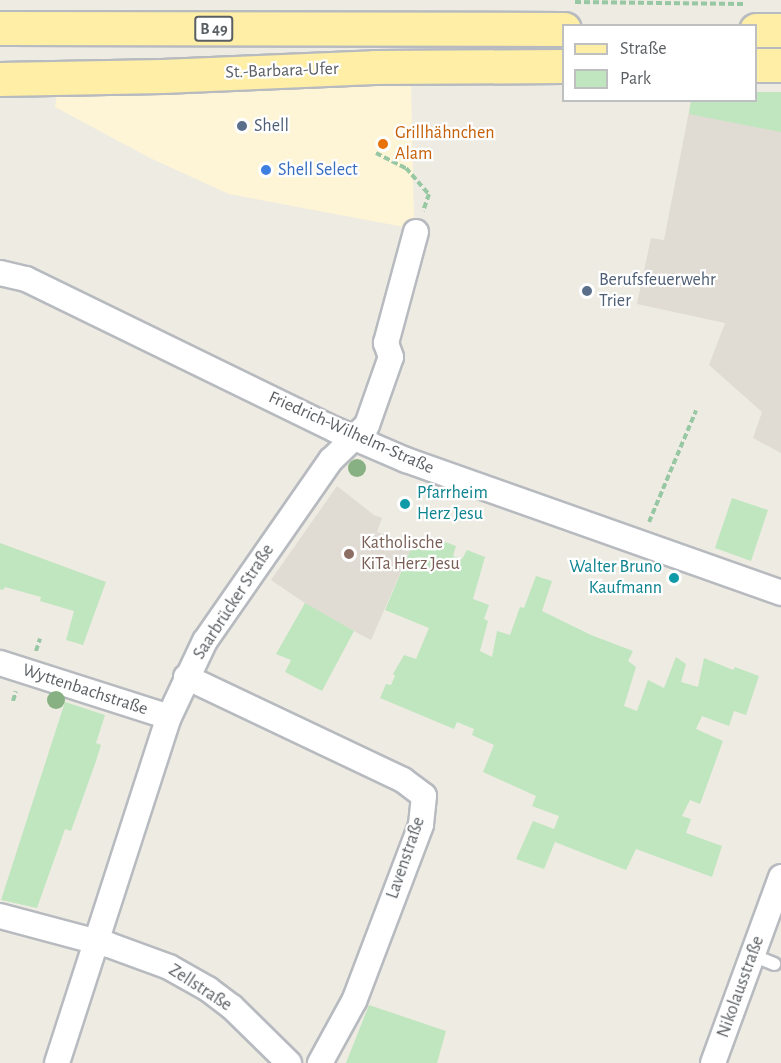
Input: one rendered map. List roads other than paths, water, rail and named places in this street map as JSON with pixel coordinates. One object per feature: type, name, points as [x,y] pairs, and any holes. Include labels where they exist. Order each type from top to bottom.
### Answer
[{"type":"main road","name":"St.-Barbara-Ufer","points":[[0,28],[428,48],[562,66]]},
{"type":"main road","name":"St.-Barbara-Ufer","points":[[0,79],[428,48],[562,29]]},
{"type":"main road","points":[[757,30],[781,30]]},
{"type":"main road","points":[[757,65],[781,65]]},
{"type":"street","name":"Saarbrücker Straße","points":[[57,1063],[94,941],[169,717],[186,677],[205,641],[331,460],[352,437],[367,425],[391,357],[386,344],[416,232]]},
{"type":"street","name":"Friedrich-Wilhelm-Straße","points":[[0,273],[26,279],[352,437],[406,460],[781,593]]},
{"type":"street","name":"Wyttenbachstraße","points":[[0,663],[169,717]]},
{"type":"street","name":"Lavenstraße","points":[[186,677],[403,780],[424,796],[421,825],[354,1001],[320,1063]]},
{"type":"street","name":"Nikolausstraße","points":[[713,1063],[781,877]]},
{"type":"street","name":"Zellstraße","points":[[0,916],[94,941],[169,967],[208,989],[232,1007],[289,1063]]},
{"type":"lane","points":[[752,955],[774,964]]},
{"type":"place","name":"Shell","points":[[242,126]]},
{"type":"place","name":"Grillhähnchen Alam","points":[[383,144]]},
{"type":"place","name":"Shell Select","points":[[266,170]]},
{"type":"place","name":"Berufsfeuerwehr Trier","points":[[587,291]]},
{"type":"place","name":"Pfarrheim Herz Jesu","points":[[405,504]]},
{"type":"place","name":"Katholische KiTa Herz Jesu","points":[[349,554]]},
{"type":"place","name":"Walter Bruno Kaufmann","points":[[674,578]]}]
